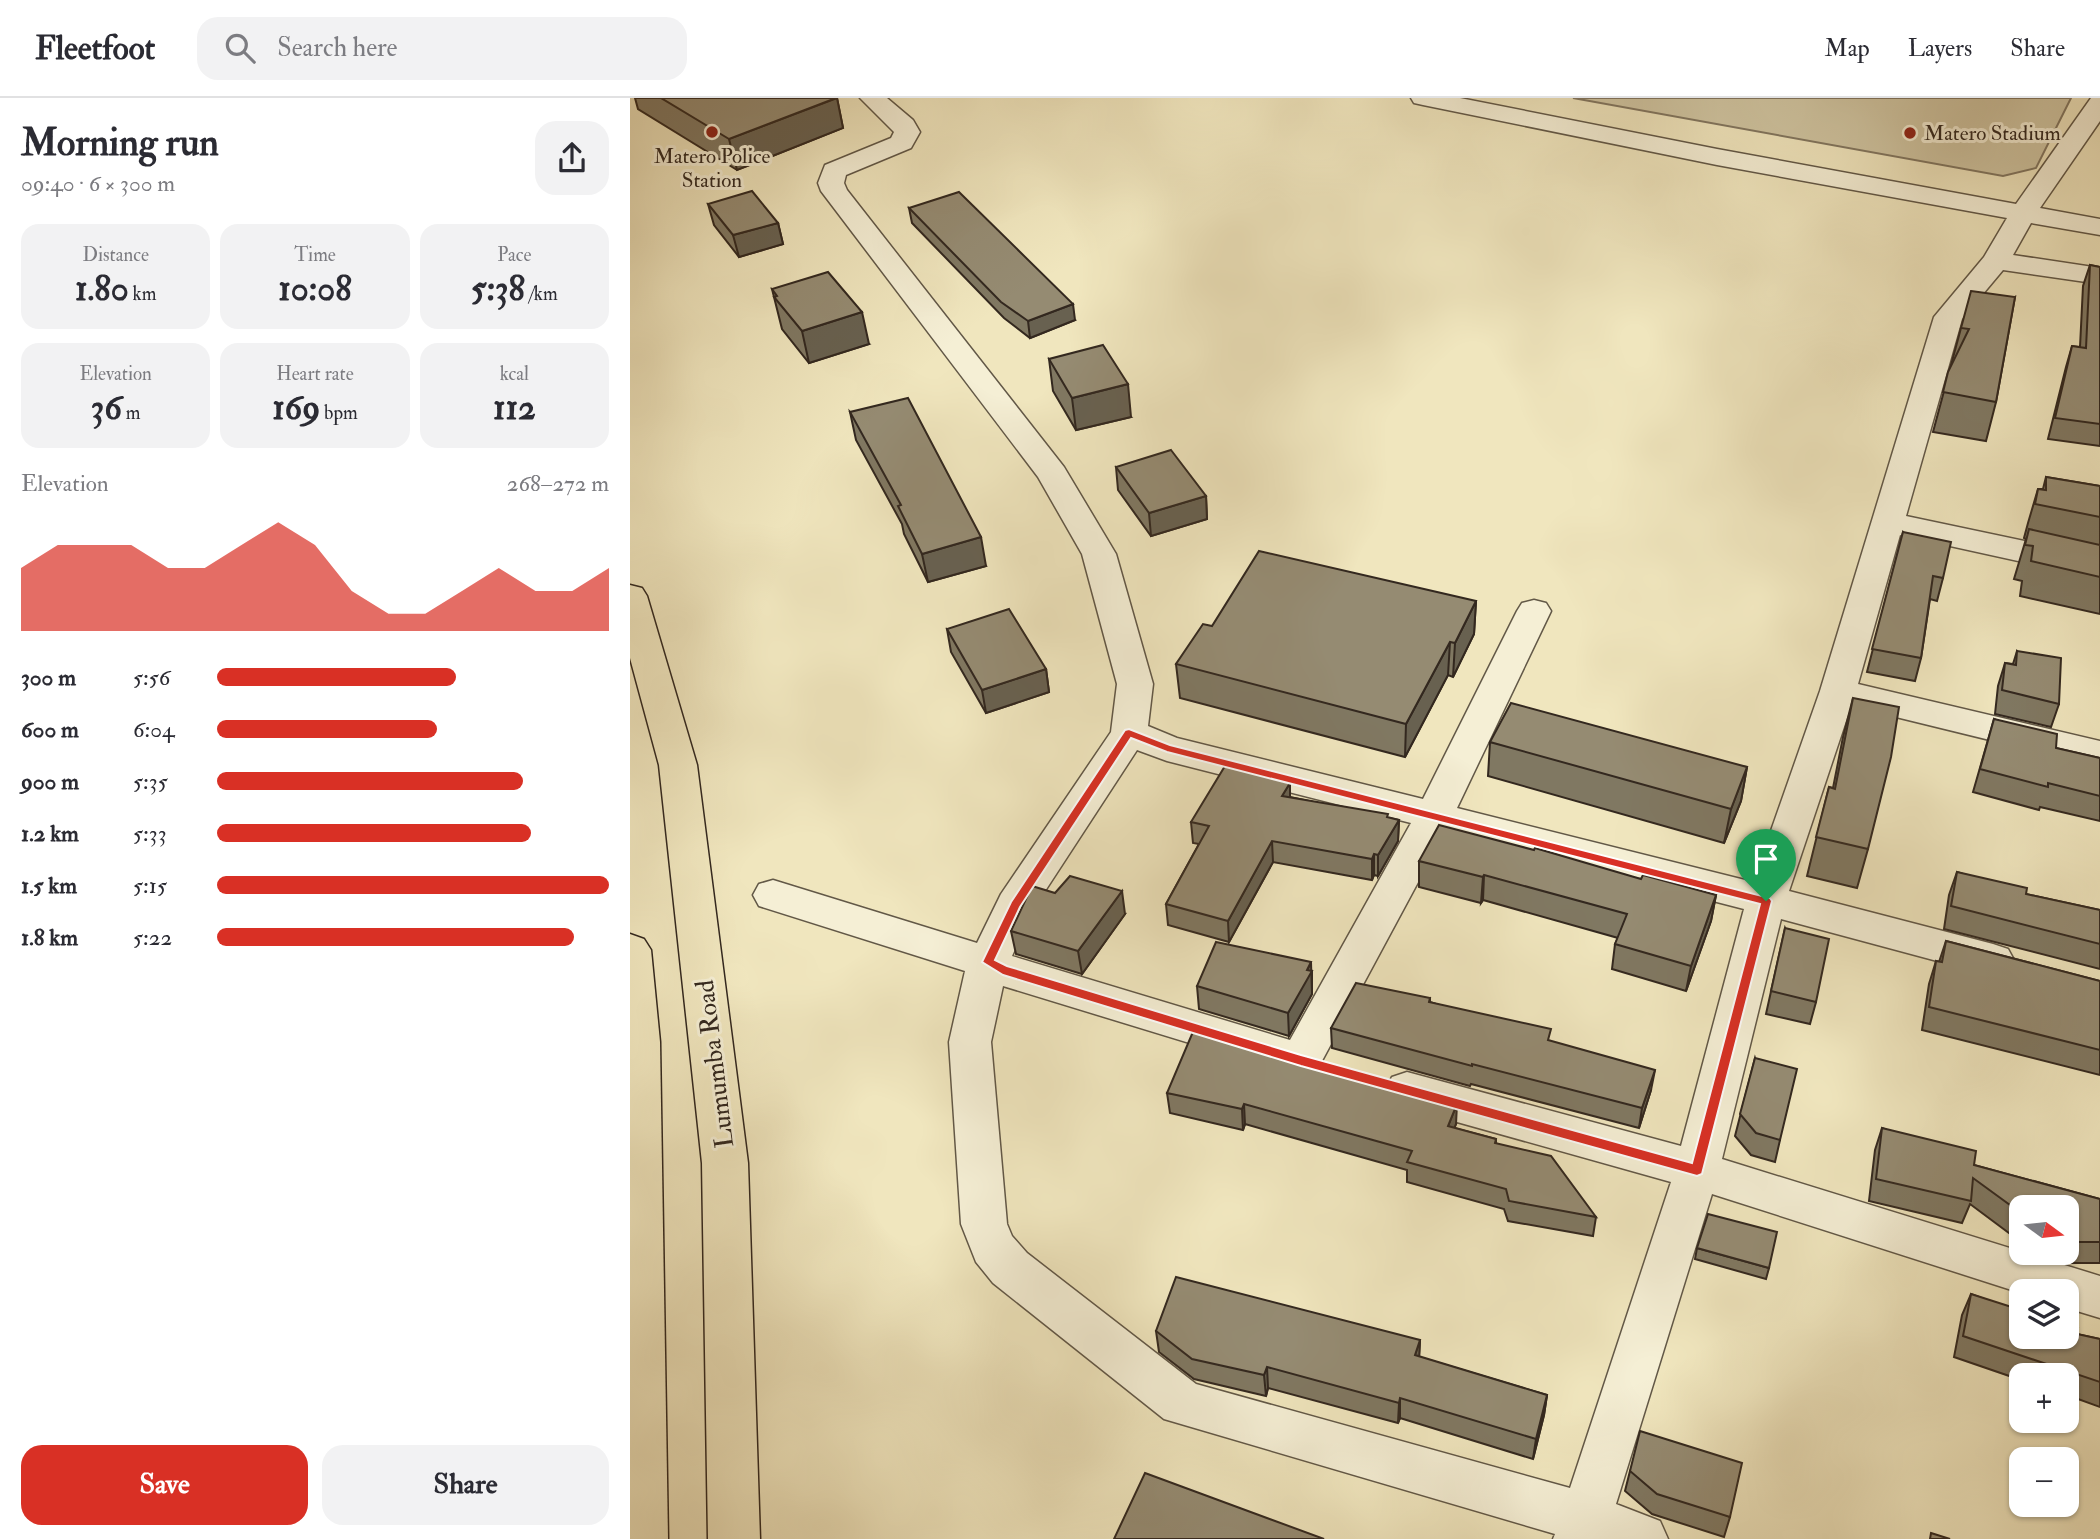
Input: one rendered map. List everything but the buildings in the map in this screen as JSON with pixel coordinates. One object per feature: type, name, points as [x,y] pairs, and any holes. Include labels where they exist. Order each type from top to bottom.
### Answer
[{"type":"main road","name":"Lumumba Road","points":[[630,596],[678,765],[725,1163],[734,1539]]},
{"type":"main road","points":[[630,950],[639,1042],[642,1539]]},
{"type":"street","points":[[872,98],[904,125],[907,132],[902,143],[834,172],[831,183],[834,191],[1053,474],[1098,554],[1135,684],[1129,733],[1015,905],[988,962],[970,1042],[984,1224],[993,1248],[1010,1268],[1182,1403],[1582,1529],[1642,1539]]},
{"type":"street","points":[[1423,98],[1717,158],[2100,227]]},
{"type":"street","points":[[1582,1529],[1697,1170],[1766,901],[1838,691],[1948,317],[1996,261],[2023,213],[2100,103]]},
{"type":"street","points":[[1996,261],[2100,276]]},
{"type":"street","points":[[1887,522],[2100,568]]},
{"type":"street","points":[[1301,1060],[1434,816],[1534,611]]},
{"type":"street","points":[[1838,691],[2100,754]]},
{"type":"street","points":[[1129,733],[1167,748],[2033,971]]},
{"type":"street","points":[[773,895],[988,962],[1003,970],[1301,1060],[1697,1170],[2100,1297]]},
{"type":"shaded area","name":"Matero Stadium","points":[[1573,98],[2071,98],[2036,168],[2003,176]]},
{"type":"place","name":"Matero Police Station","points":[[712,132]]},
{"type":"place","name":"Matero Stadium","points":[[1910,133]]},
{"type":"route","points":[[1129,733],[1167,748],[1766,901],[1697,1170],[1301,1060],[1003,970],[988,962],[1015,905],[1129,733]]}]
